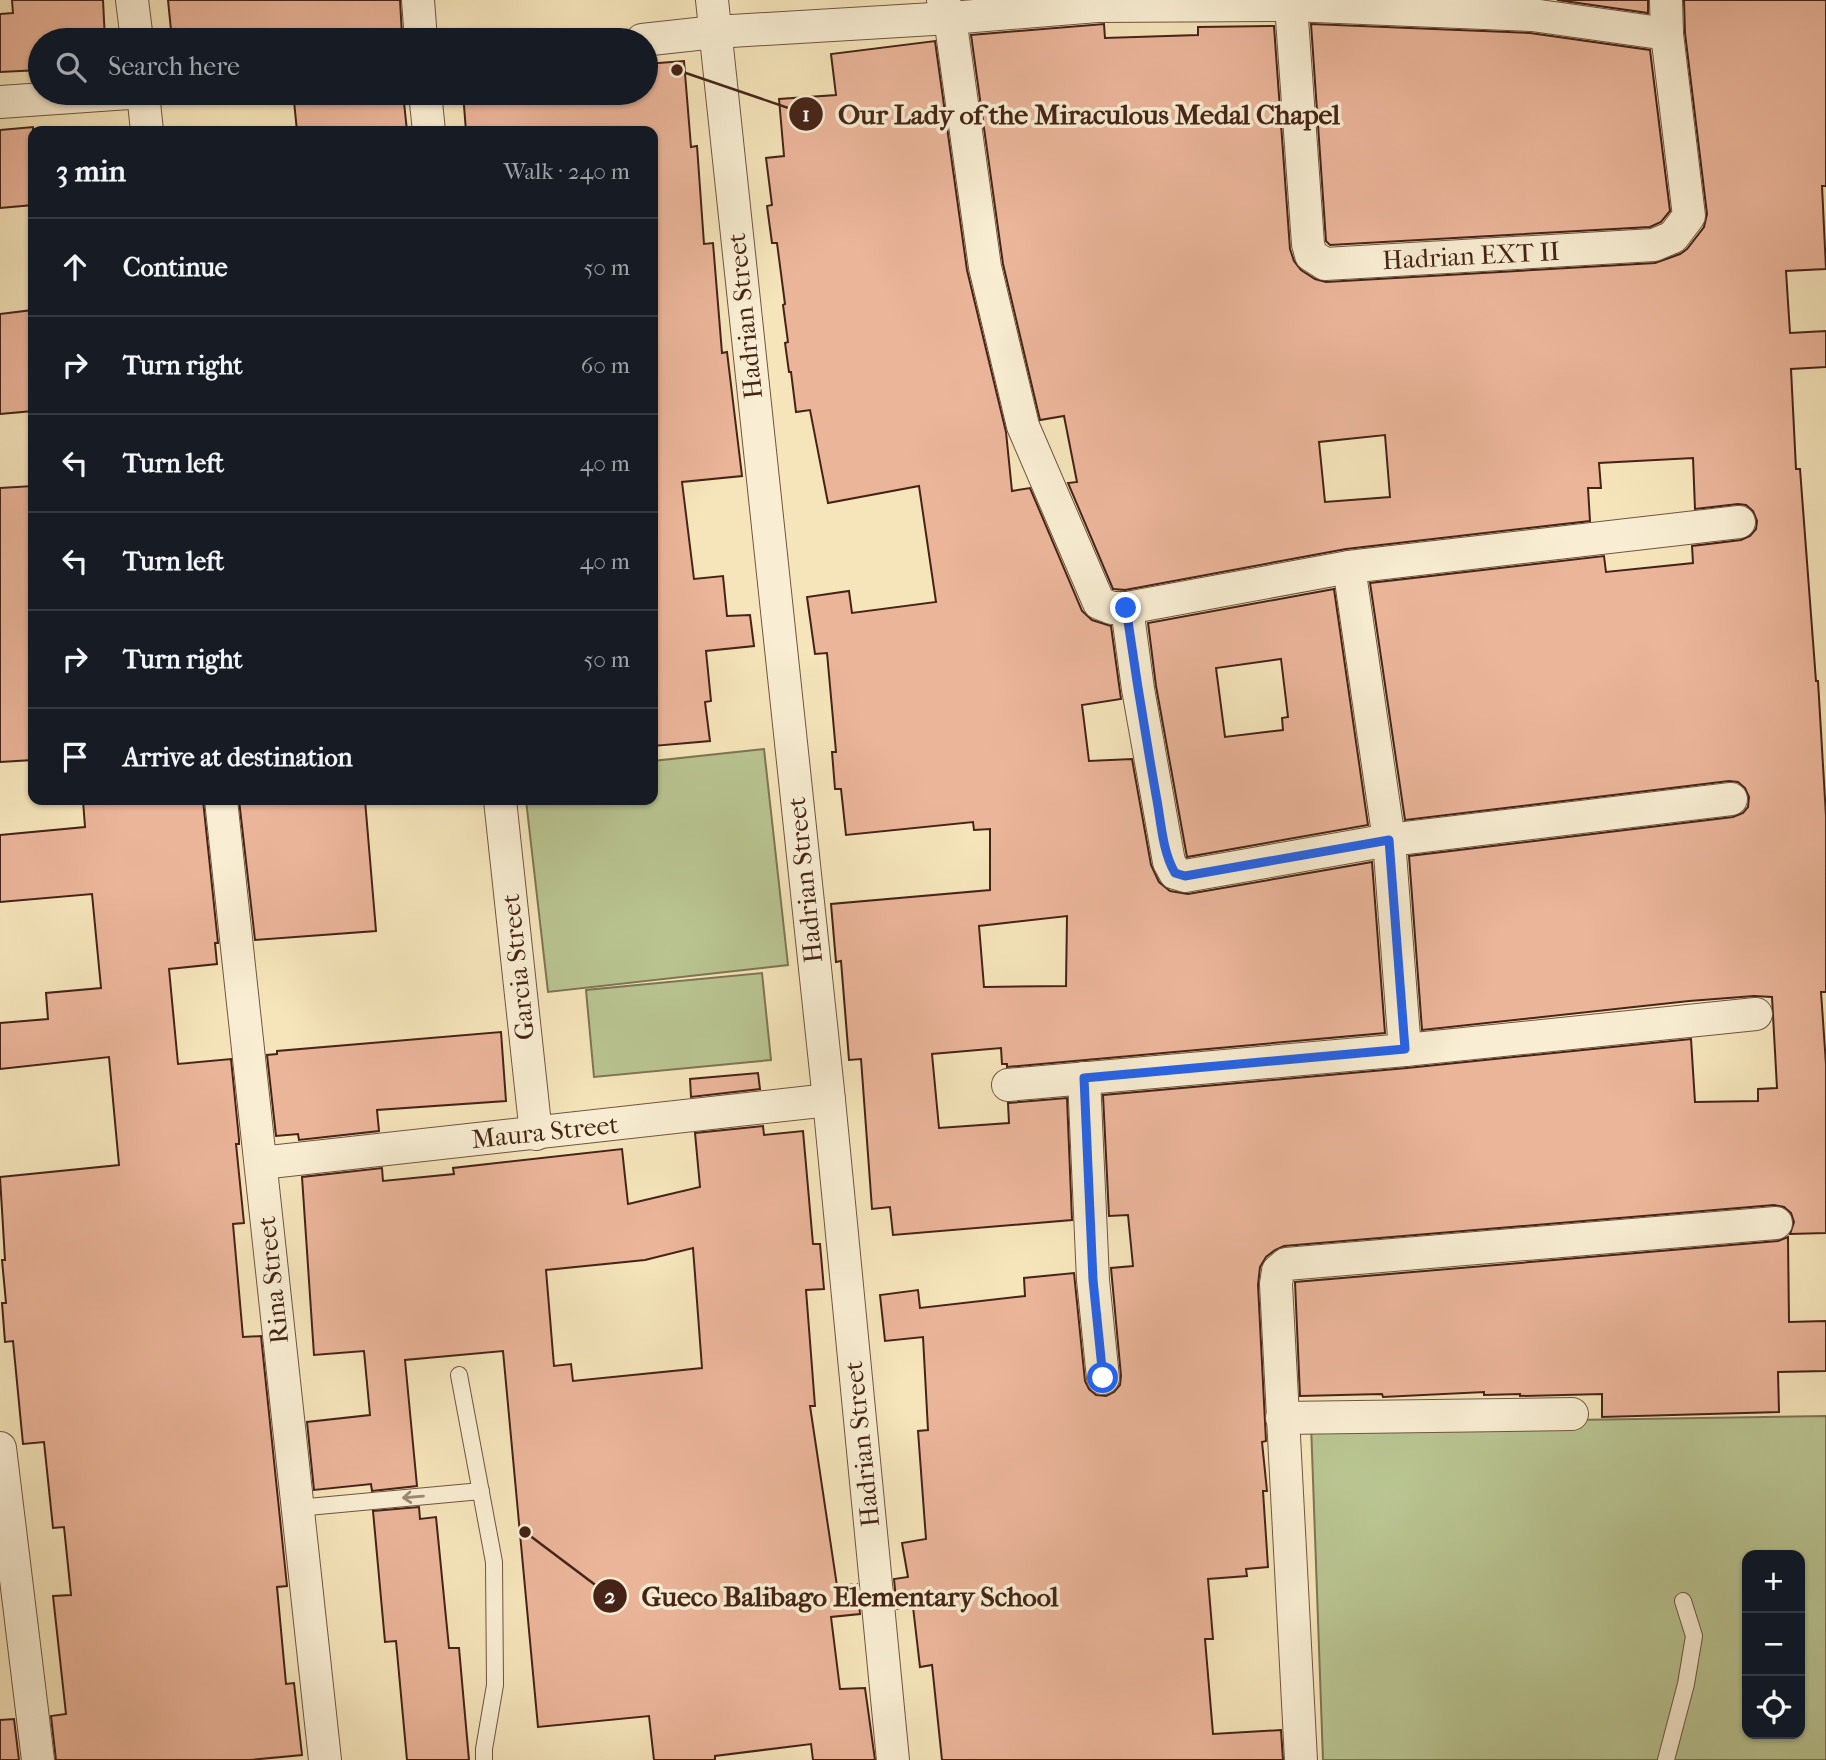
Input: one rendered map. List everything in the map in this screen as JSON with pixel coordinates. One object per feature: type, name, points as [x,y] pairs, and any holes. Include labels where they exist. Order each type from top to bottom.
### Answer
[{"type":"street","points":[[132,0],[136,28]]},
{"type":"street","points":[[418,0],[420,28]]},
{"type":"street","name":"Hadrian Street","points":[[712,0],[829,1100],[893,1760]]},
{"type":"street","points":[[658,38],[946,9],[1097,3],[1532,7],[1667,34],[1666,0]]},
{"type":"street","name":"Hadrian EXT II","points":[[1306,3],[1308,244],[1311,255],[1325,264],[1654,245],[1673,237],[1689,216],[1667,34]]},
{"type":"street","points":[[946,9],[985,267],[1023,426],[1099,603],[1112,608],[1126,608],[1349,566],[1739,522]]},
{"type":"street","points":[[0,102],[28,100]]},
{"type":"street","points":[[144,105],[146,126]]},
{"type":"street","points":[[426,105],[428,126]]},
{"type":"street","points":[[1349,566],[1389,840],[1405,1049]]},
{"type":"street","points":[[1126,608],[1163,831],[1169,862],[1175,873],[1185,876],[1389,840],[1731,799]]},
{"type":"street","name":"Rina Street","points":[[222,805],[325,1760]]},
{"type":"street","name":"Garcia Street","points":[[501,805],[536,1134]]},
{"type":"street","points":[[1008,1085],[1756,1014]]},
{"type":"street","points":[[1084,1078],[1093,1280],[1103,1378]]},
{"type":"street","name":"Maura Street","points":[[261,1163],[829,1100]]},
{"type":"street","points":[[1301,1760],[1282,1418],[1276,1284],[1278,1271],[1286,1265],[1776,1223]]},
{"type":"street","points":[[1282,1418],[1572,1414]]},
{"type":"street","points":[[0,1448],[38,1760]]},
{"type":"lane","points":[[459,1375],[494,1562],[495,1685],[484,1760]]},
{"type":"lane","points":[[297,1508],[481,1491]]},
{"type":"lane","points":[[1666,1760],[1686,1684],[1694,1636],[1683,1601]]},
{"type":"green space","points":[[764,749],[788,965],[548,992],[527,805],[658,805],[658,760]]},
{"type":"green space","points":[[762,973],[771,1060],[594,1077],[586,990]]},
{"type":"green space","points":[[1826,1416],[1826,1760],[1323,1760],[1311,1424]]},
{"type":"building","points":[[12,0],[103,0],[104,28],[28,28],[28,71],[0,72],[0,14],[13,13]]},
{"type":"building","points":[[168,0],[400,0],[402,28],[171,28]]},
{"type":"building","points":[[1557,0],[1648,0],[1648,13]]},
{"type":"building","points":[[1684,0],[1826,0],[1826,186],[1822,186],[1826,269],[1786,271],[1790,333],[1826,331],[1826,367],[1791,369],[1796,469],[1800,469],[1818,681],[1826,816],[1826,992],[1821,992],[1826,1064],[1826,1233],[1790,1234],[1794,1222],[1791,1213],[1784,1207],[1774,1205],[1284,1246],[1275,1250],[1266,1257],[1260,1267],[1258,1285],[1266,1441],[1262,1442],[1267,1491],[1263,1491],[1268,1567],[1246,1569],[1247,1576],[1208,1579],[1213,1639],[1205,1639],[1213,1734],[1281,1730],[1283,1760],[942,1760],[932,1665],[920,1667],[913,1607],[897,1609],[894,1579],[908,1577],[902,1543],[926,1539],[918,1431],[928,1430],[923,1337],[885,1341],[880,1295],[918,1290],[920,1308],[1025,1296],[1024,1278],[1074,1273],[1085,1381],[1096,1395],[1106,1396],[1114,1392],[1120,1385],[1121,1376],[1111,1268],[1133,1266],[1128,1215],[1109,1216],[1103,1095],[1691,1039],[1695,1102],[1758,1101],[1758,1089],[1777,1088],[1772,997],[1689,1001],[1422,1030],[1409,856],[1733,817],[1743,813],[1748,807],[1749,797],[1738,782],[1729,781],[1405,820],[1370,583],[1604,556],[1606,572],[1693,563],[1692,546],[1741,540],[1750,536],[1756,529],[1757,521],[1753,511],[1746,505],[1738,504],[1695,509],[1693,458],[1599,463],[1601,488],[1588,488],[1590,521],[1346,549],[1125,590],[1113,589],[1068,483],[1077,482],[1064,416],[1040,420],[1003,264],[971,35],[1104,24],[1105,38],[1198,35],[1198,27],[1274,26],[1290,249],[1301,270],[1326,282],[1655,263],[1680,254],[1704,227],[1707,214],[1685,33]],"holes":[[[1385,435],[1390,497],[1325,502],[1319,442]]]},
{"type":"building","points":[[1311,24],[1530,33],[1650,50],[1670,211],[1661,222],[1650,227],[1330,245],[1326,241]]},
{"type":"building","points":[[935,41],[967,270],[1006,432],[1012,491],[1030,488],[1082,611],[1092,620],[1111,626],[1121,699],[1082,705],[1089,761],[1132,759],[1151,865],[1159,882],[1170,891],[1188,894],[1372,862],[1385,1033],[1007,1067],[1007,1064],[1002,1064],[1001,1048],[932,1054],[939,1128],[1009,1123],[1008,1103],[1067,1098],[1072,1220],[893,1235],[890,1207],[872,1209],[861,1059],[849,1060],[841,961],[836,962],[831,904],[990,890],[990,829],[974,830],[973,822],[846,835],[841,789],[835,789],[832,752],[836,752],[827,653],[815,654],[807,597],[849,591],[852,613],[936,602],[919,486],[828,503],[810,410],[796,412],[785,343],[788,342],[785,304],[777,243],[772,243],[767,206],[772,205],[766,158],[784,156],[779,99],[836,95],[831,54]],"holes":[[[1067,916],[1066,986],[984,987],[979,926]]]},
{"type":"building","points":[[684,61],[691,147],[697,146],[704,244],[713,243],[722,353],[727,352],[742,476],[682,482],[694,579],[723,576],[727,616],[750,615],[754,646],[706,651],[711,701],[705,702],[710,741],[658,746],[658,126],[466,126],[464,105],[658,105],[658,63]]},
{"type":"building","points":[[294,105],[404,105],[406,126],[296,126]]},
{"type":"building","points":[[28,127],[28,205],[0,208],[0,130]]},
{"type":"building","points":[[28,311],[28,411],[0,414],[0,314]]},
{"type":"building","points":[[28,486],[28,760],[0,762],[0,488]]},
{"type":"building","points":[[1334,589],[1368,825],[1187,857],[1156,686],[1148,623]],"holes":[[[1281,659],[1288,717],[1282,718],[1283,730],[1225,737],[1216,668]]]},
{"type":"building","points":[[83,805],[204,805],[218,943],[215,943],[217,964],[169,969],[178,1064],[231,1059],[244,1223],[233,1224],[243,1337],[261,1336],[287,1586],[277,1587],[286,1684],[294,1683],[302,1755],[250,1760],[56,1760],[51,1716],[66,1714],[53,1596],[71,1595],[64,1527],[53,1528],[44,1442],[23,1444],[13,1341],[5,1342],[2,1303],[6,1303],[2,1260],[5,1260],[0,1177],[119,1165],[109,1057],[0,1069],[0,1023],[48,1019],[46,993],[101,988],[92,894],[0,902],[0,835],[85,827]]},
{"type":"building","points":[[240,805],[365,805],[376,931],[255,940]]},
{"type":"building","points":[[501,1032],[506,1101],[377,1110],[379,1131],[299,1140],[298,1134],[276,1136],[267,1055],[277,1054],[277,1051]]},
{"type":"building","points":[[758,1073],[760,1089],[691,1097],[690,1079]]},
{"type":"building","points":[[763,1126],[764,1135],[803,1131],[813,1244],[820,1244],[824,1289],[806,1290],[815,1406],[810,1406],[837,1586],[857,1584],[860,1614],[831,1617],[840,1689],[865,1688],[875,1760],[813,1760],[811,1744],[715,1756],[715,1760],[654,1760],[649,1716],[538,1727],[503,1351],[405,1360],[417,1486],[372,1491],[371,1484],[314,1490],[307,1422],[370,1415],[364,1351],[314,1355],[302,1177],[382,1168],[383,1181],[454,1174],[453,1168],[622,1149],[628,1204],[700,1187],[695,1133]],"holes":[[[693,1248],[702,1368],[573,1381],[571,1364],[554,1366],[546,1270],[645,1260]]]},
{"type":"building","points":[[1788,1237],[1789,1322],[1826,1321],[1826,1371],[1778,1372],[1779,1412],[1602,1417],[1602,1394],[1520,1396],[1484,1395],[1484,1392],[1383,1397],[1382,1394],[1300,1396],[1295,1282],[1778,1241]]},
{"type":"building","points":[[419,1507],[420,1519],[436,1517],[449,1648],[459,1648],[469,1760],[407,1760],[396,1641],[385,1642],[373,1511]]},
{"type":"building","points":[[14,1719],[19,1760],[0,1760],[0,1720]]},
{"type":"place","name":"Our Lady of the Miraculous Medal Chapel","points":[[677,70]]},
{"type":"place","name":"Gueco Balibago Elementary School","points":[[525,1532]]},
{"type":"route","points":[[1103,1378],[1093,1280],[1084,1078],[1405,1049],[1389,840],[1185,876],[1175,873],[1169,862],[1163,831],[1126,608]]}]
